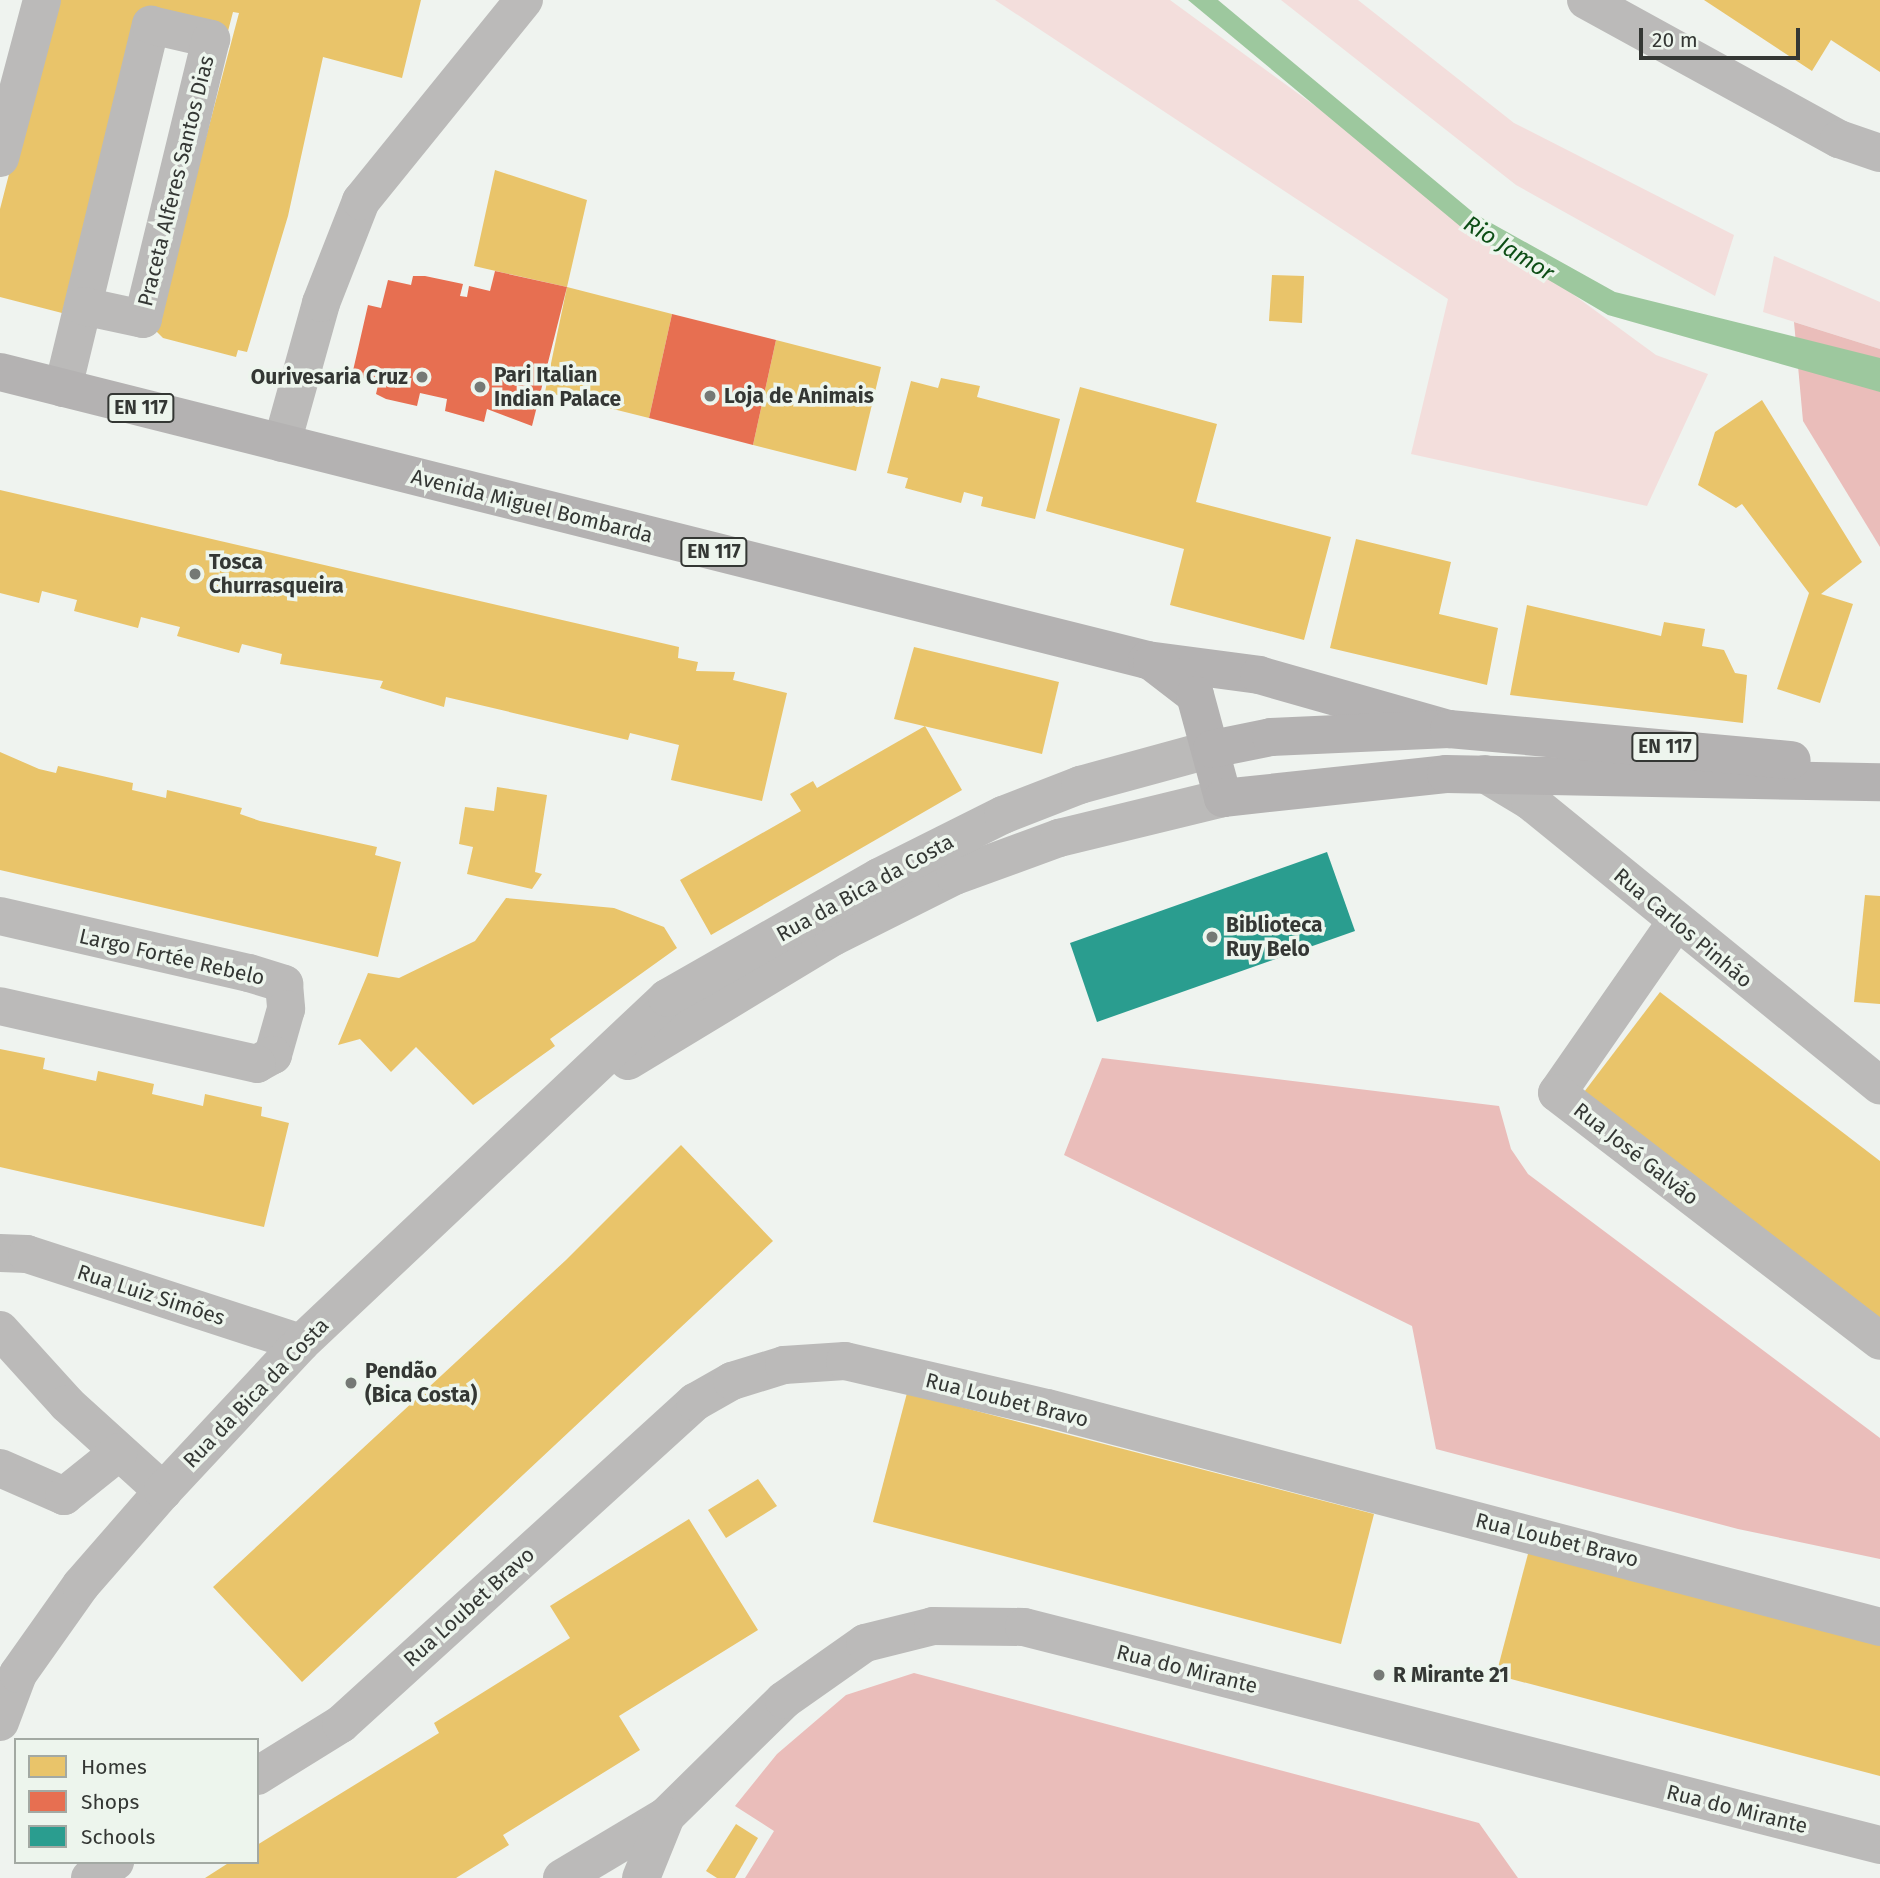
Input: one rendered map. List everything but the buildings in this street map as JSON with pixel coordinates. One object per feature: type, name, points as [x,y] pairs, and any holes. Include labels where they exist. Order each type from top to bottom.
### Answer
[{"type":"main road","name":"Avenida Miguel Bombarda","points":[[0,372],[1147,660],[1259,675],[1449,729]]},
{"type":"main road","name":"Avenida Miguel Bombarda","points":[[1147,660],[1195,695],[1212,749],[1223,798]]},
{"type":"main road","name":"Avenida Miguel Bombarda","points":[[1212,749],[1271,737],[1449,729],[1755,754],[1880,774]]},
{"type":"main road","name":"EN 117","points":[[1223,798],[1337,781],[1485,774],[1880,782]]},
{"type":"street","points":[[0,158],[41,0]]},
{"type":"street","points":[[282,443],[321,303],[361,201],[524,0]]},
{"type":"street","points":[[1587,0],[1839,139],[1880,153]]},
{"type":"street","name":"Praceta Alferes Santos Dias","points":[[62,388],[151,25],[211,39],[143,319],[83,306]]},
{"type":"street","name":"Rua da Bica da Costa","points":[[0,1722],[9,1673],[163,1491],[301,1343],[561,1104],[667,998],[878,877],[1003,814],[1080,785],[1212,749]]},
{"type":"street","name":"Rua Carlos Pinhão","points":[[1485,774],[1530,801],[1880,1085]]},
{"type":"street","name":"Rua da Bica da Costa","points":[[561,1104],[833,937],[955,876],[1059,838],[1223,798]]},
{"type":"street","name":"Largo Fortée Rebelo","points":[[0,916],[284,984],[286,1009],[273,1055],[257,1064],[0,1006]]},
{"type":"street","name":"Rua José Galvão","points":[[1676,922],[1557,1093],[1880,1341]]},
{"type":"street","name":"Rua Luiz Simões","points":[[9,1260],[301,1343]]},
{"type":"street","points":[[0,1330],[119,1452],[163,1491]]},
{"type":"street","name":"Rua Loubet Bravo","points":[[259,1775],[341,1724],[695,1402],[732,1381],[784,1365],[845,1361],[1047,1408],[1880,1627]]},
{"type":"street","points":[[0,1468],[64,1496],[119,1452]]},
{"type":"street","name":"Rua do Mirante","points":[[562,1878],[666,1816],[784,1700],[864,1643],[933,1626],[1024,1627],[1880,1845]]},
{"type":"street","points":[[641,1878],[666,1816]]},
{"type":"street","points":[[90,1878],[112,1864]]},
{"type":"shaded area","points":[[995,0],[1170,0],[1656,355],[1708,374],[1647,506],[1411,454],[1448,299]]},
{"type":"shaded area","points":[[1281,0],[1358,0],[1514,123],[1734,235],[1715,296],[1516,185]]},
{"type":"shaded area","points":[[1774,256],[1880,302],[1880,349],[1763,312]]},
{"type":"shaded area","points":[[1794,322],[1880,349],[1880,547],[1803,421]]},
{"type":"shaded area","points":[[1102,1058],[1499,1106],[1511,1149],[1528,1174],[1880,1438],[1880,1559],[1738,1529],[1436,1449],[1412,1326],[1064,1155]]},
{"type":"shaded area","points":[[914,1673],[1479,1823],[1518,1878],[745,1878],[774,1831],[735,1806],[777,1754],[846,1695]]},
{"type":"water","name":"Rio Jamor","points":[[1188,0],[1218,0],[1475,214],[1615,292],[1880,358],[1880,392],[1608,315],[1467,232]]},
{"type":"place","name":"Ourivesaria Cruz","points":[[422,377]]},
{"type":"place","name":"Pari Italian Indian Palace","points":[[480,387]]},
{"type":"place","name":"Loja de Animais","points":[[710,396]]},
{"type":"place","name":"Tosca Churrasqueira","points":[[195,574]]},
{"type":"place","name":"Biblioteca Ruy Belo","points":[[1212,937]]},
{"type":"place","name":"Pendão (Bica Costa)","points":[[351,1383]]},
{"type":"place","name":"R Mirante 21","points":[[1379,1675]]}]
